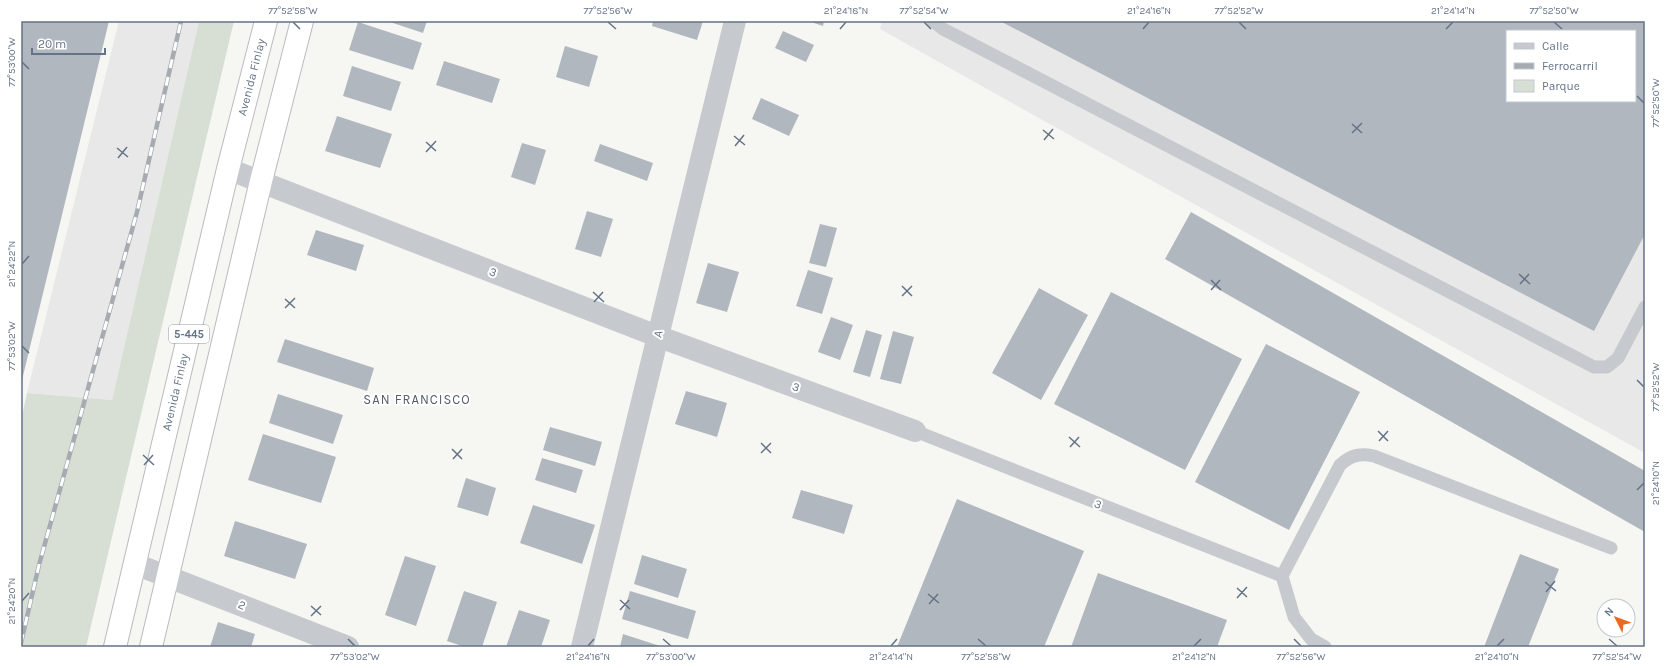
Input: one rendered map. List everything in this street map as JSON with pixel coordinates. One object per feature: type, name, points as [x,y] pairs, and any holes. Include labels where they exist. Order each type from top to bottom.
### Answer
[{"type":"highway","name":"Avenida Finlay","points":[[115,647],[228,169],[266,21]]},
{"type":"highway","name":"5-445","points":[[151,647],[166,576],[261,181],[302,21]]},
{"type":"street","name":"A","points":[[582,647],[735,21]]},
{"type":"street","name":"3","points":[[228,169],[657,336],[914,431]]},
{"type":"street","name":"2","points":[[135,564],[348,647]]},
{"type":"lane","points":[[933,21],[942,29],[1594,367],[1608,367],[1618,358],[1645,307]]},
{"type":"lane","name":"3","points":[[914,431],[1282,576]]},
{"type":"lane","points":[[1325,647],[1312,639],[1294,617],[1282,576],[1340,465],[1346,460],[1362,454],[1374,456],[1611,548]]},
{"type":"shaded area","points":[[119,21],[199,21],[112,400],[27,393]]},
{"type":"shaded area","points":[[882,21],[1645,21],[1645,453],[880,29]]},
{"type":"green space","points":[[199,21],[234,21],[86,647],[21,647],[21,420],[27,393],[112,400]]},
{"type":"building","points":[[21,21],[109,21],[22,380],[21,380]]},
{"type":"building","points":[[387,21],[427,21],[423,33]]},
{"type":"building","points":[[653,21],[703,21],[697,40],[652,26]]},
{"type":"building","points":[[808,21],[824,21],[823,26]]},
{"type":"building","points":[[1000,21],[1645,21],[1645,234],[1594,331]]},
{"type":"building","points":[[358,22],[422,43],[413,70],[349,50]]},
{"type":"building","points":[[783,31],[814,45],[806,62],[775,48]]},
{"type":"building","points":[[565,46],[598,56],[589,87],[556,77]]},
{"type":"building","points":[[444,61],[500,79],[492,103],[436,85]]},
{"type":"building","points":[[352,66],[401,82],[391,111],[343,96]]},
{"type":"building","points":[[761,98],[799,115],[789,136],[752,119]]},
{"type":"building","points":[[337,116],[392,134],[380,168],[325,151]]},
{"type":"building","points":[[522,143],[546,150],[535,185],[511,177]]},
{"type":"building","points":[[600,144],[653,163],[647,181],[594,161]]},
{"type":"building","points":[[587,211],[613,219],[601,257],[575,249]]},
{"type":"building","points":[[1191,212],[1645,471],[1645,532],[1165,259]]},
{"type":"building","points":[[820,224],[837,228],[826,267],[809,263]]},
{"type":"building","points":[[316,230],[364,245],[356,271],[307,255]]},
{"type":"building","points":[[708,263],[739,272],[727,312],[696,303]]},
{"type":"building","points":[[808,270],[833,278],[822,314],[796,306]]},
{"type":"building","points":[[1039,288],[1088,315],[1041,400],[992,373]]},
{"type":"building","points":[[1111,292],[1242,359],[1185,470],[1054,404]]},
{"type":"building","points":[[831,317],[853,325],[840,360],[818,352]]},
{"type":"building","points":[[866,330],[882,335],[870,377],[853,372]]},
{"type":"building","points":[[893,331],[914,337],[901,384],[880,379]]},
{"type":"building","points":[[285,339],[374,368],[367,391],[277,362]]},
{"type":"building","points":[[1266,344],[1360,392],[1289,530],[1195,482]]},
{"type":"building","points":[[686,391],[727,403],[717,437],[675,424]]},
{"type":"building","points":[[278,394],[343,415],[333,444],[269,423]]},
{"type":"building","points":[[550,427],[602,442],[595,466],[543,450]]},
{"type":"building","points":[[263,434],[336,457],[321,503],[248,480]]},
{"type":"building","points":[[542,458],[583,470],[576,493],[535,480]]},
{"type":"building","points":[[466,478],[496,488],[488,516],[457,507]]},
{"type":"building","points":[[801,490],[853,505],[844,534],[792,518]]},
{"type":"building","points":[[957,499],[1084,551],[1044,647],[897,647]]},
{"type":"building","points":[[533,505],[595,525],[582,564],[520,543]]},
{"type":"building","points":[[235,521],[307,544],[295,579],[224,556]]},
{"type":"building","points":[[1520,554],[1559,569],[1528,647],[1484,647]]},
{"type":"building","points":[[642,555],[687,569],[678,598],[634,584]]},
{"type":"building","points":[[405,556],[436,566],[416,626],[385,615]]},
{"type":"building","points":[[1098,573],[1227,620],[1217,647],[1071,647]]},
{"type":"building","points":[[464,591],[497,602],[482,647],[465,647],[447,641]]},
{"type":"building","points":[[630,591],[696,611],[688,639],[622,619]]},
{"type":"building","points":[[519,610],[550,620],[541,647],[506,647]]},
{"type":"building","points":[[218,622],[255,634],[251,647],[210,647]]},
{"type":"building","points":[[623,634],[663,647],[620,647]]},
{"type":"railway","points":[[21,643],[39,565],[137,212],[181,21]]},
{"type":"district","name":"SAN FRANCISCO","points":[[417,399]]}]
